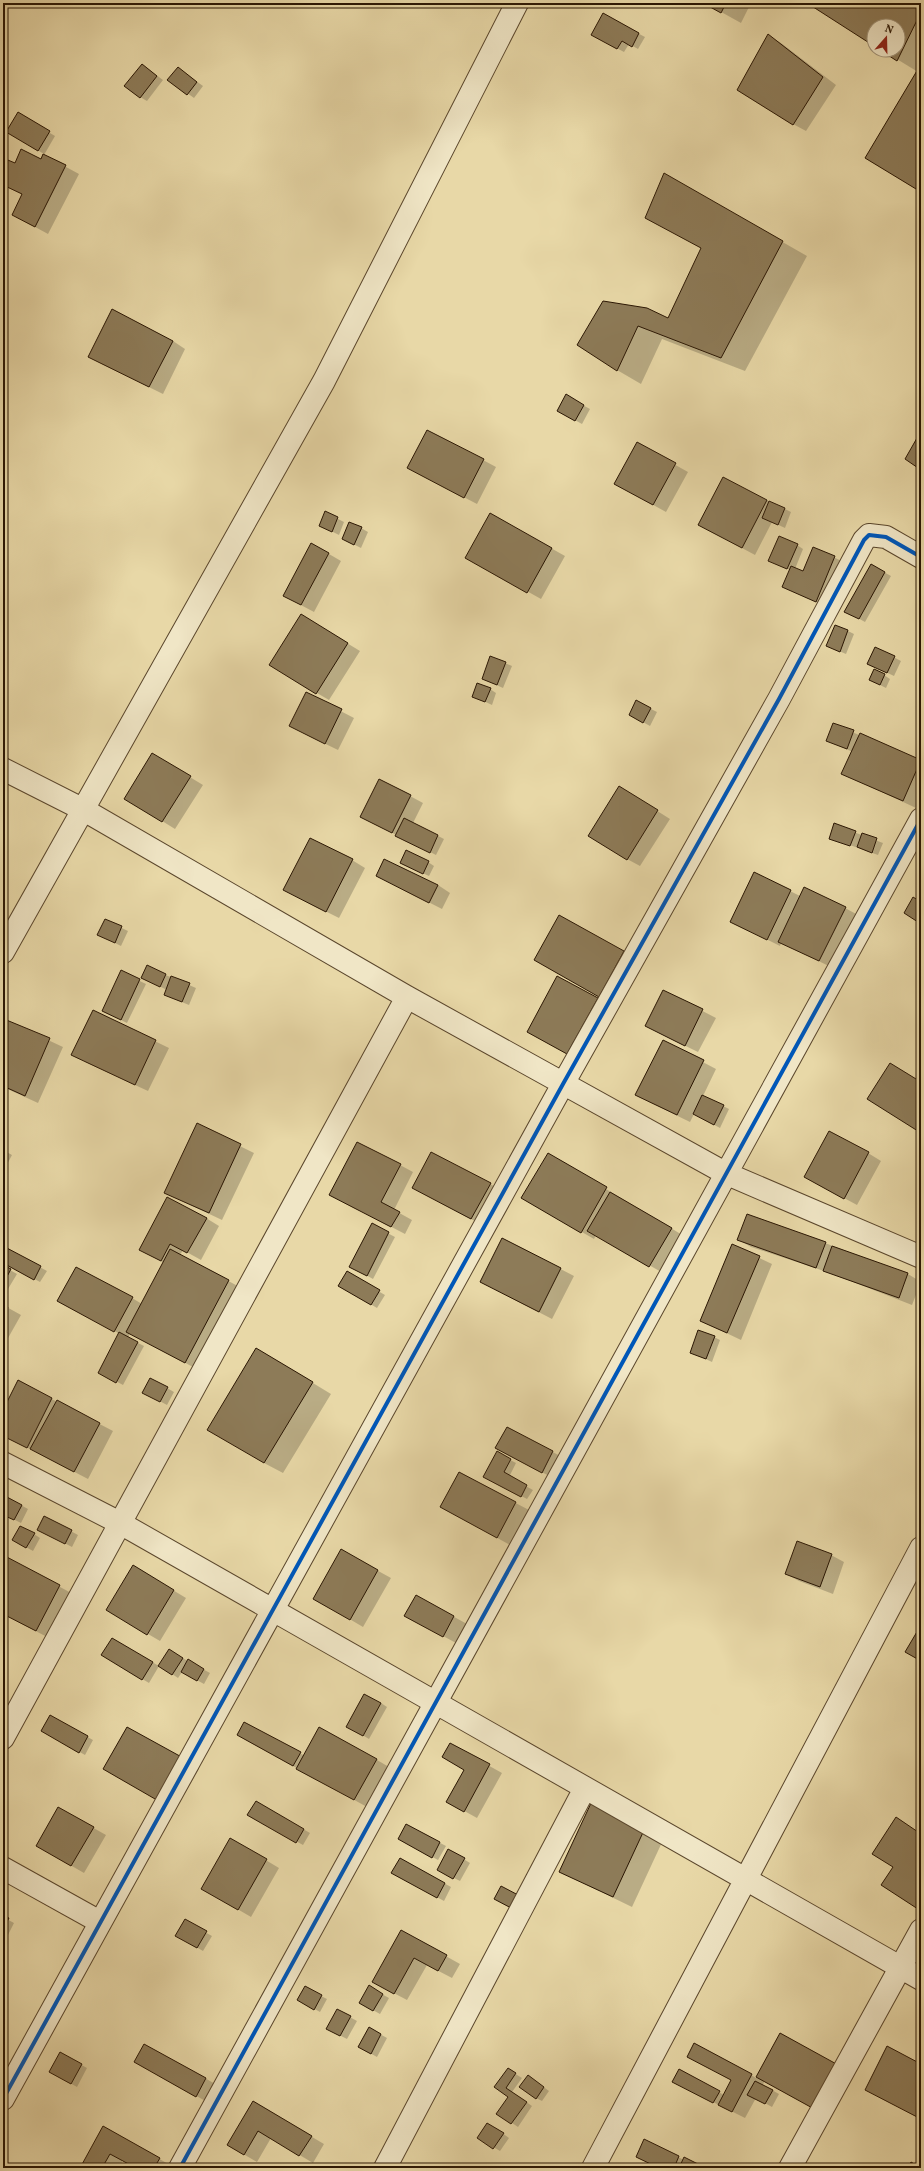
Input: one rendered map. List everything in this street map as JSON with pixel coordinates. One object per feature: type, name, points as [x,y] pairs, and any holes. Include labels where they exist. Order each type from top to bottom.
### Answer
[{"type":"street","points":[[3,952],[324,381],[517,3]]},
{"type":"street","points":[[3,2099],[563,1084],[779,699],[864,540],[869,535],[886,537],[921,557]]},
{"type":"street","points":[[3,769],[84,810],[407,997],[725,1173],[921,1257]]},
{"type":"street","points":[[180,2168],[725,1173],[921,819]]},
{"type":"street","points":[[3,1738],[407,997]]},
{"type":"street","points":[[3,1463],[120,1523],[921,1979]]},
{"type":"street","points":[[593,2168],[921,1548]]},
{"type":"street","points":[[385,2168],[585,1788]]},
{"type":"street","points":[[3,1868],[100,1922]]},
{"type":"street","points":[[790,2168],[921,1930]]},
{"type":"building","points":[[703,3],[726,3],[721,13]]},
{"type":"building","points":[[807,3],[921,3],[921,12],[906,43],[906,18],[866,18],[866,41]]},
{"type":"building","points":[[603,13],[639,33],[632,47],[622,41],[617,49],[591,35]]},
{"type":"building","points":[[768,34],[823,77],[793,125],[737,90]]},
{"type":"building","points":[[142,64],[157,76],[140,98],[124,86]]},
{"type":"building","points":[[921,64],[921,192],[865,158]]},
{"type":"building","points":[[178,67],[197,82],[187,95],[167,80]]},
{"type":"building","points":[[18,112],[50,131],[38,151],[6,132]]},
{"type":"building","points":[[21,149],[41,159],[43,154],[66,165],[35,227],[12,215],[22,194],[3,185],[3,158],[15,163]]},
{"type":"building","points":[[664,173],[783,241],[721,358],[638,326],[617,371],[577,345],[603,301],[647,308],[668,318],[701,248],[645,218]]},
{"type":"building","points":[[112,309],[173,341],[149,387],[88,357]]},
{"type":"building","points":[[566,394],[584,405],[575,421],[557,411]]},
{"type":"building","points":[[427,430],[484,459],[464,498],[407,468]]},
{"type":"building","points":[[921,431],[921,470],[905,459]]},
{"type":"building","points":[[637,442],[676,463],[653,505],[614,484]]},
{"type":"building","points":[[723,477],[767,500],[742,548],[698,525]]},
{"type":"building","points":[[769,501],[785,508],[778,525],[762,518]]},
{"type":"building","points":[[325,511],[338,517],[332,532],[319,526]]},
{"type":"building","points":[[490,513],[552,548],[527,593],[465,558]]},
{"type":"building","points":[[349,522],[362,527],[354,545],[342,539]]},
{"type":"building","points":[[779,536],[798,544],[787,569],[768,561]]},
{"type":"building","points":[[311,543],[329,553],[301,605],[283,596]]},
{"type":"building","points":[[813,547],[835,556],[816,602],[782,587],[791,566],[803,571]]},
{"type":"building","points":[[871,564],[885,572],[859,619],[844,612]]},
{"type":"building","points":[[301,614],[348,643],[316,694],[269,665]]},
{"type":"building","points":[[835,625],[848,630],[840,652],[826,646]]},
{"type":"building","points":[[875,647],[895,656],[887,673],[867,664]]},
{"type":"building","points":[[490,656],[506,662],[497,685],[482,679]]},
{"type":"building","points":[[874,669],[885,674],[880,685],[869,680]]},
{"type":"building","points":[[477,683],[491,688],[485,702],[472,697]]},
{"type":"building","points":[[306,692],[342,709],[325,744],[289,726]]},
{"type":"building","points":[[636,700],[651,708],[643,723],[629,715]]},
{"type":"building","points":[[833,723],[854,730],[847,749],[826,741]]},
{"type":"building","points":[[860,733],[921,760],[903,801],[841,774]]},
{"type":"building","points":[[152,753],[191,776],[162,822],[124,799]]},
{"type":"building","points":[[379,779],[411,795],[392,833],[360,817]]},
{"type":"building","points":[[619,786],[658,810],[627,860],[588,836]]},
{"type":"building","points":[[404,818],[438,835],[430,853],[395,836]]},
{"type":"building","points":[[834,823],[856,831],[850,846],[829,839]]},
{"type":"building","points":[[862,833],[877,838],[872,853],[857,847]]},
{"type":"building","points":[[310,838],[353,859],[326,912],[283,890]]},
{"type":"building","points":[[406,850],[429,861],[423,874],[400,863]]},
{"type":"building","points":[[384,859],[438,885],[429,903],[376,876]]},
{"type":"building","points":[[754,872],[791,890],[767,940],[730,922]]},
{"type":"building","points":[[804,887],[846,907],[819,961],[778,942]]},
{"type":"building","points":[[913,897],[921,902],[921,924],[904,913]]},
{"type":"building","points":[[559,915],[624,951],[599,997],[534,960]]},
{"type":"building","points":[[105,919],[122,926],[115,943],[97,935]]},
{"type":"building","points":[[147,965],[166,974],[160,987],[141,978]]},
{"type":"building","points":[[121,970],[140,979],[121,1020],[102,1011]]},
{"type":"building","points":[[171,976],[190,983],[182,1002],[164,995]]},
{"type":"building","points":[[557,976],[598,998],[567,1054],[527,1032]]},
{"type":"building","points":[[663,990],[703,1009],[685,1046],[645,1026]]},
{"type":"building","points":[[93,1010],[156,1040],[135,1085],[71,1055]]},
{"type":"building","points":[[4,1019],[50,1038],[25,1096],[3,1086]]},
{"type":"building","points":[[663,1040],[704,1060],[677,1115],[635,1095]]},
{"type":"building","points":[[890,1063],[921,1082],[921,1133],[867,1099]]},
{"type":"building","points":[[702,1095],[724,1105],[714,1125],[693,1114]]},
{"type":"building","points":[[197,1123],[241,1144],[209,1213],[164,1193]]},
{"type":"building","points":[[829,1131],[869,1152],[844,1199],[804,1177]]},
{"type":"building","points":[[357,1142],[401,1164],[381,1202],[400,1212],[391,1227],[329,1195]]},
{"type":"building","points":[[431,1152],[491,1183],[471,1219],[412,1188]]},
{"type":"building","points":[[548,1153],[607,1187],[581,1233],[521,1198]]},
{"type":"building","points":[[610,1192],[672,1228],[649,1267],[587,1231]]},
{"type":"building","points":[[167,1197],[207,1218],[187,1253],[170,1244],[161,1261],[139,1250]]},
{"type":"building","points":[[747,1214],[826,1242],[816,1268],[737,1240]]},
{"type":"building","points":[[372,1223],[389,1232],[367,1276],[349,1267]]},
{"type":"building","points":[[502,1238],[561,1268],[539,1312],[480,1282]]},
{"type":"building","points":[[732,1244],[760,1256],[727,1333],[700,1321]]},
{"type":"building","points":[[3,1246],[41,1266],[34,1280],[3,1263]]},
{"type":"building","points":[[832,1246],[908,1273],[899,1298],[823,1271]]},
{"type":"building","points":[[170,1249],[229,1280],[185,1363],[126,1332]]},
{"type":"building","points":[[3,1265],[11,1269],[3,1284]]},
{"type":"building","points":[[76,1267],[133,1297],[114,1332],[57,1301]]},
{"type":"building","points":[[347,1271],[380,1290],[371,1305],[338,1286]]},
{"type":"building","points":[[3,1304],[8,1307],[3,1316]]},
{"type":"building","points":[[698,1330],[715,1336],[706,1359],[690,1353]]},
{"type":"building","points":[[119,1332],[138,1342],[116,1383],[98,1373]]},
{"type":"building","points":[[256,1348],[313,1382],[264,1463],[207,1430]]},
{"type":"building","points":[[150,1378],[168,1387],[160,1402],[142,1393]]},
{"type":"building","points":[[18,1380],[52,1398],[27,1448],[3,1436],[3,1410]]},
{"type":"building","points":[[57,1400],[100,1423],[74,1472],[30,1449]]},
{"type":"building","points":[[507,1427],[553,1451],[542,1473],[495,1448]]},
{"type":"building","points":[[497,1451],[511,1459],[504,1472],[527,1485],[521,1497],[483,1477]]},
{"type":"building","points":[[459,1472],[516,1502],[497,1538],[440,1507]]},
{"type":"building","points":[[5,1496],[22,1505],[14,1520],[3,1515],[3,1500]]},
{"type":"building","points":[[44,1516],[72,1530],[65,1544],[37,1530]]},
{"type":"building","points":[[20,1526],[35,1533],[26,1548],[12,1540]]},
{"type":"building","points":[[797,1541],[832,1554],[820,1587],[785,1574]]},
{"type":"building","points":[[341,1549],[378,1570],[350,1620],[313,1599]]},
{"type":"building","points":[[3,1555],[60,1585],[36,1631],[3,1614]]},
{"type":"building","points":[[133,1565],[174,1590],[147,1635],[106,1610]]},
{"type":"building","points":[[416,1595],[454,1616],[443,1637],[404,1616]]},
{"type":"building","points":[[921,1625],[921,1661],[905,1652]]},
{"type":"building","points":[[112,1638],[153,1662],[142,1680],[101,1655]]},
{"type":"building","points":[[169,1649],[183,1658],[172,1675],[158,1666]]},
{"type":"building","points":[[188,1659],[204,1669],[197,1681],[181,1672]]},
{"type":"building","points":[[364,1694],[381,1703],[363,1736],[346,1727]]},
{"type":"building","points":[[50,1715],[88,1736],[79,1753],[41,1731]]},
{"type":"building","points":[[244,1722],[301,1752],[293,1766],[237,1735]]},
{"type":"building","points":[[127,1727],[187,1760],[162,1803],[103,1769]]},
{"type":"building","points":[[319,1727],[377,1759],[354,1800],[296,1769]]},
{"type":"building","points":[[450,1743],[490,1764],[464,1812],[446,1802],[464,1770],[442,1757]]},
{"type":"building","points":[[256,1801],[304,1829],[296,1843],[247,1815]]},
{"type":"building","points":[[592,1801],[646,1826],[613,1897],[559,1872]]},
{"type":"building","points":[[58,1807],[94,1827],[71,1866],[36,1846]]},
{"type":"building","points":[[896,1817],[921,1834],[921,1911],[881,1885],[893,1867],[872,1854]]},
{"type":"building","points":[[406,1824],[440,1842],[432,1858],[398,1839]]},
{"type":"building","points":[[230,1838],[267,1859],[238,1910],[201,1889]]},
{"type":"building","points":[[448,1849],[465,1858],[453,1879],[437,1870]]},
{"type":"building","points":[[400,1858],[445,1883],[437,1898],[391,1873]]},
{"type":"building","points":[[501,1886],[520,1896],[513,1909],[494,1899]]},
{"type":"building","points":[[3,1916],[9,1918],[3,1929]]},
{"type":"building","points":[[185,1919],[207,1931],[197,1948],[175,1936]]},
{"type":"building","points":[[401,1930],[447,1955],[438,1971],[414,1958],[394,1994],[372,1982]]},
{"type":"building","points":[[369,1985],[383,1994],[373,2011],[359,2003]]},
{"type":"building","points":[[305,1986],[322,1995],[314,2010],[297,2000]]},
{"type":"building","points":[[337,2009],[351,2016],[340,2036],[326,2029]]},
{"type":"building","points":[[369,2027],[381,2034],[371,2054],[358,2047]]},
{"type":"building","points":[[780,2033],[840,2066],[816,2110],[756,2077]]},
{"type":"building","points":[[694,2043],[752,2074],[732,2112],[718,2105],[731,2080],[687,2057]]},
{"type":"building","points":[[144,2044],[206,2078],[196,2097],[134,2062]]},
{"type":"building","points":[[887,2046],[921,2064],[921,2119],[865,2090]]},
{"type":"building","points":[[60,2052],[82,2064],[71,2084],[49,2072]]},
{"type":"building","points":[[508,2068],[516,2073],[506,2088],[527,2102],[511,2124],[496,2114],[508,2097],[494,2087]]},
{"type":"building","points":[[679,2069],[720,2091],[713,2103],[672,2082]]},
{"type":"building","points":[[528,2075],[544,2087],[536,2099],[519,2087]]},
{"type":"building","points":[[755,2081],[773,2090],[765,2104],[747,2095]]},
{"type":"building","points":[[253,2101],[312,2136],[299,2156],[258,2131],[244,2155],[227,2145]]},
{"type":"building","points":[[487,2123],[504,2133],[493,2149],[477,2138]]},
{"type":"building","points":[[103,2126],[160,2158],[154,2168],[136,2168],[110,2154],[102,2168],[80,2168]]},
{"type":"building","points":[[644,2139],[679,2156],[674,2168],[659,2168],[636,2157]]},
{"type":"building","points":[[684,2157],[706,2168],[679,2168]]},
{"type":"building","points":[[911,2162],[921,2168],[908,2168]]},
{"type":"cycle path","points":[[3,2099],[563,1084],[779,699],[864,540],[869,535],[886,537],[921,557]]},
{"type":"cycle path","points":[[180,2168],[921,819]]}]
